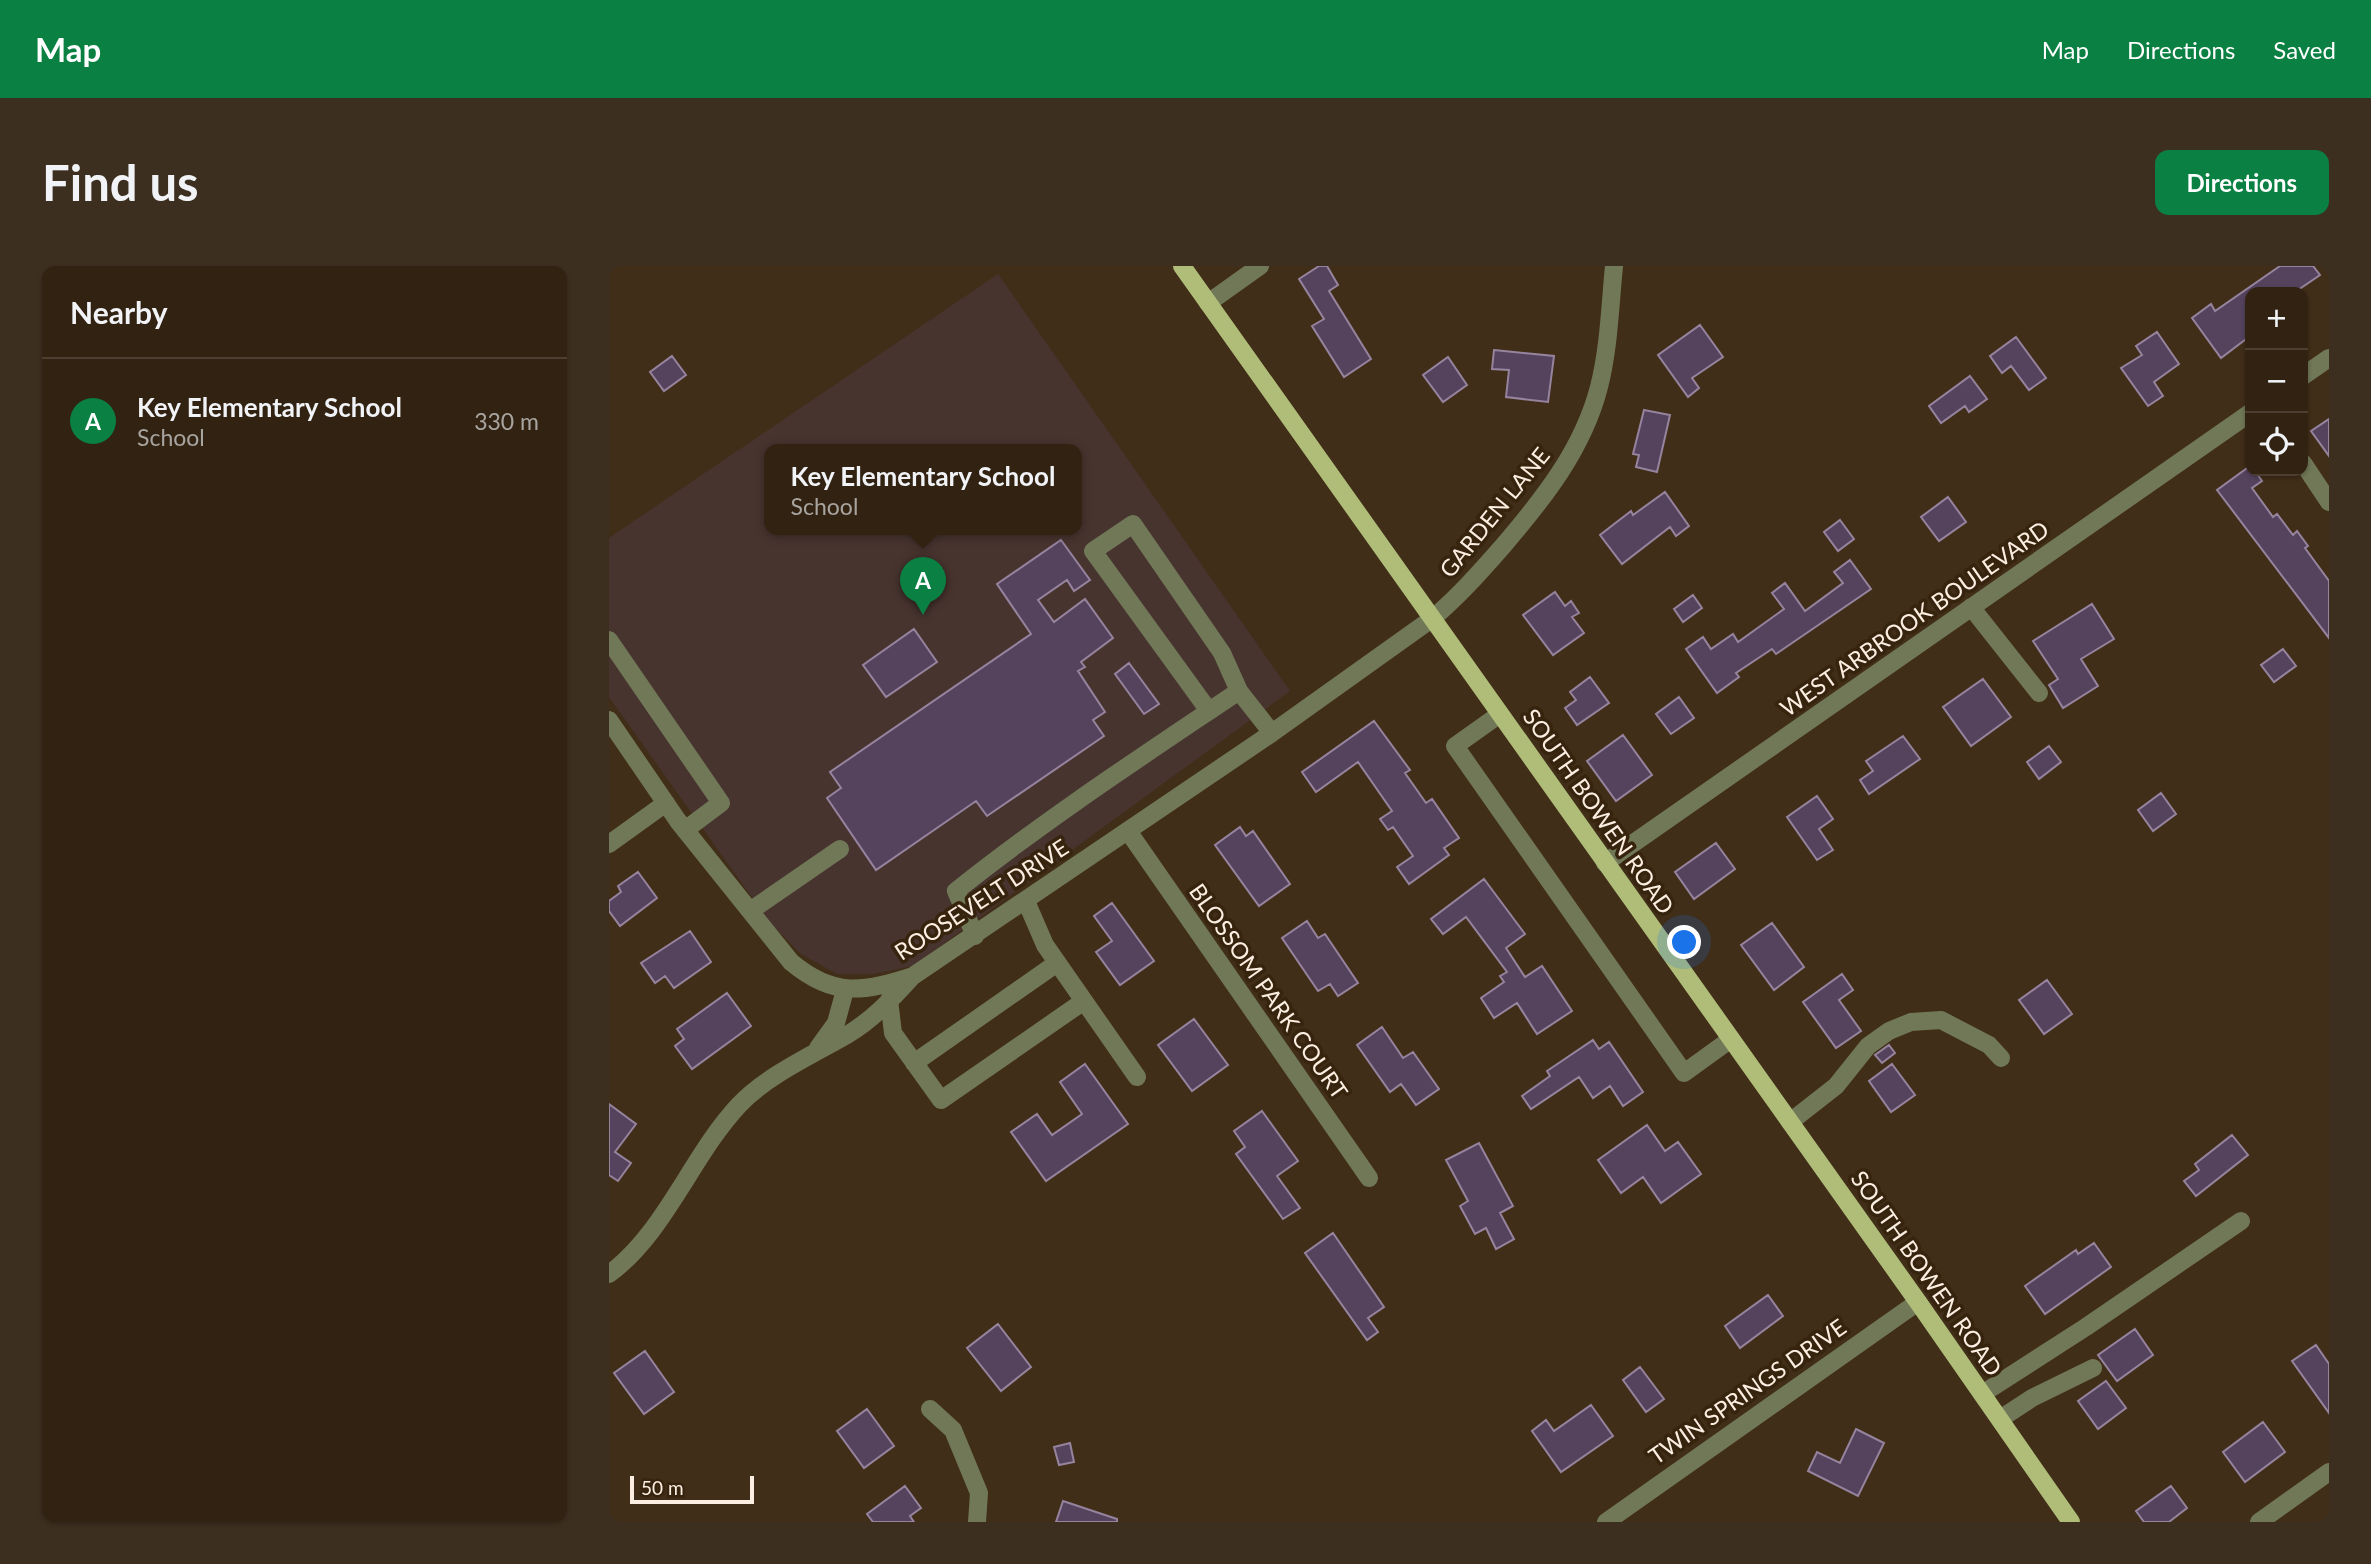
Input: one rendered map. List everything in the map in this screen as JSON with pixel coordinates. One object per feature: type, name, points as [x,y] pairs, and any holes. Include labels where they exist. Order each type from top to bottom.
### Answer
[{"type":"main road","name":"SOUTH BOWEN ROAD","points":[[1182,266],[1918,1302],[2071,1522]]},
{"type":"street","points":[[1208,303],[1260,266]]},
{"type":"street","name":"GARDEN LANE","points":[[1433,618],[1454,601],[1505,543],[1566,466],[1583,432],[1598,390],[1605,359],[1614,266]]},
{"type":"street","points":[[2308,373],[2329,358]]},
{"type":"street","name":"WEST ARBROOK BOULEVARD","points":[[1605,863],[2245,416]]},
{"type":"street","points":[[2308,470],[2329,502]]},
{"type":"street","points":[[1209,711],[1093,551],[1133,524],[1222,653],[1239,691],[1272,733]]},
{"type":"street","points":[[1971,607],[2039,693]]},
{"type":"street","name":"ROOSEVELT DRIVE","points":[[609,720],[685,830],[791,962],[807,975],[845,990],[883,986],[913,976],[975,936],[1272,733],[1433,618]]},
{"type":"street","points":[[609,640],[721,803],[685,830]]},
{"type":"street","points":[[975,936],[956,891],[1000,856],[1239,691]]},
{"type":"street","points":[[1500,714],[1455,746],[1684,1073],[1731,1039]]},
{"type":"street","points":[[609,844],[666,803]]},
{"type":"street","name":"BLOSSOM PARK COURT","points":[[1128,831],[1369,1178]]},
{"type":"street","points":[[750,911],[840,849]]},
{"type":"street","points":[[1026,901],[1045,945],[1137,1077]]},
{"type":"street","points":[[914,1063],[1057,963]]},
{"type":"street","points":[[609,1274],[627,1261],[681,1189],[714,1135],[741,1102],[777,1075],[848,1034],[881,1011],[913,976]]},
{"type":"street","points":[[816,1051],[836,1023],[845,990]]},
{"type":"street","points":[[889,1000],[893,1033],[941,1100],[1084,1001]]},
{"type":"street","points":[[1790,1122],[1836,1086],[1868,1046],[1889,1031],[1911,1022],[1941,1020],[1989,1045],[2001,1058]]},
{"type":"street","points":[[1982,1394],[2241,1221]]},
{"type":"street","name":"TWIN SPRINGS DRIVE","points":[[1606,1522],[1918,1302]]},
{"type":"street","points":[[2000,1419],[2032,1398],[2093,1368]]},
{"type":"street","points":[[930,1409],[953,1430],[979,1493],[977,1522]]},
{"type":"street","points":[[2259,1522],[2329,1472]]},
{"type":"shaded area","points":[[998,274],[1290,691],[913,966],[873,974],[837,974],[801,954],[771,924],[609,697],[609,538]]},
{"type":"building","points":[[1319,266],[1327,266],[1338,285],[1329,291],[1371,359],[1344,377],[1312,326],[1324,319],[1299,279]]},
{"type":"building","points":[[2280,266],[2313,266],[2320,275],[2302,287],[2250,287]]},
{"type":"building","points":[[2245,290],[2245,340],[2221,358],[2192,318],[2211,304],[2215,311]]},
{"type":"building","points":[[1700,325],[1723,357],[1692,378],[1699,388],[1688,397],[1658,355]]},
{"type":"building","points":[[2157,332],[2179,364],[2154,382],[2163,396],[2148,406],[2121,368],[2142,355],[2136,346]]},
{"type":"building","points":[[2016,337],[2046,378],[2029,390],[2011,366],[2002,373],[1990,356]]},
{"type":"building","points":[[1494,350],[1554,356],[1548,402],[1506,397],[1509,370],[1492,369]]},
{"type":"building","points":[[672,356],[686,375],[664,391],[650,372]]},
{"type":"building","points":[[1448,357],[1467,385],[1443,402],[1423,375]]},
{"type":"building","points":[[1970,376],[1987,399],[1969,412],[1965,406],[1941,423],[1929,406]]},
{"type":"building","points":[[1644,410],[1670,415],[1657,472],[1636,467],[1639,455],[1633,454]]},
{"type":"building","points":[[2329,419],[2329,456],[2311,431]]},
{"type":"building","points":[[2245,470],[2245,476],[2258,476],[2262,481],[2252,488],[2273,517],[2277,514],[2293,535],[2297,531],[2308,546],[2305,548],[2329,581],[2329,638],[2217,490]]},
{"type":"building","points":[[1665,492],[1689,526],[1676,536],[1670,527],[1622,564],[1600,535],[1631,511],[1633,515]]},
{"type":"building","points":[[1948,497],[1966,522],[1939,541],[1921,517]]},
{"type":"building","points":[[1840,520],[1854,539],[1838,551],[1824,532]]},
{"type":"building","points":[[1061,540],[1090,580],[1074,591],[1067,580],[1038,600],[1054,622],[1085,599],[1113,638],[1081,662],[1085,667],[1078,671],[1105,712],[1093,720],[1104,736],[987,816],[976,801],[876,870],[827,798],[841,788],[830,772],[1031,634],[997,584]]},
{"type":"building","points":[[1850,560],[1871,589],[1776,654],[1772,649],[1736,673],[1739,677],[1717,693],[1686,649],[1703,637],[1711,649],[1733,634],[1738,642],[1784,609],[1772,593],[1785,583],[1805,611],[1843,583],[1834,572]]},
{"type":"building","points":[[1555,592],[1565,606],[1571,601],[1579,613],[1572,617],[1584,633],[1553,655],[1523,615]]},
{"type":"building","points":[[1693,595],[1702,608],[1683,622],[1674,609]]},
{"type":"building","points":[[2092,604],[2114,639],[2081,659],[2098,686],[2063,708],[2049,685],[2058,679],[2033,641]]},
{"type":"building","points":[[914,629],[937,662],[886,697],[863,665]]},
{"type":"building","points":[[2283,649],[2296,666],[2274,682],[2261,665]]},
{"type":"building","points":[[1129,663],[1159,704],[1144,714],[1115,674]]},
{"type":"building","points":[[1590,677],[1609,703],[1577,725],[1565,708],[1576,700],[1570,692]]},
{"type":"building","points":[[1983,679],[2011,717],[1971,746],[1943,707]]},
{"type":"building","points":[[1679,697],[1694,718],[1671,734],[1656,714]]},
{"type":"building","points":[[1374,721],[1410,770],[1405,773],[1426,803],[1432,799],[1459,838],[1444,848],[1449,855],[1409,884],[1397,867],[1413,856],[1393,827],[1388,830],[1380,819],[1392,811],[1358,762],[1316,792],[1302,772]]},
{"type":"building","points":[[1623,735],[1652,775],[1616,801],[1587,761]]},
{"type":"building","points":[[1903,736],[1920,759],[1869,794],[1860,780],[1873,771],[1866,761]]},
{"type":"building","points":[[2049,746],[2061,762],[2039,779],[2027,762]]},
{"type":"building","points":[[2161,793],[2176,814],[2153,831],[2138,810]]},
{"type":"building","points":[[1817,796],[1833,819],[1819,829],[1833,850],[1817,860],[1787,817]]},
{"type":"building","points":[[1240,827],[1246,836],[1253,831],[1290,884],[1259,906],[1215,845]]},
{"type":"building","points":[[1716,843],[1735,869],[1694,899],[1675,872]]},
{"type":"building","points":[[638,872],[657,898],[620,926],[609,911],[609,901],[621,892],[618,886]]},
{"type":"building","points":[[1484,879],[1525,934],[1506,948],[1525,977],[1542,966],[1572,1011],[1537,1034],[1517,1003],[1494,1018],[1481,998],[1504,982],[1500,976],[1507,972],[1466,917],[1443,934],[1431,919]]},
{"type":"building","points":[[1112,903],[1154,961],[1120,985],[1096,952],[1112,941],[1094,916]]},
{"type":"building","points":[[1307,921],[1318,938],[1325,934],[1358,983],[1338,996],[1330,984],[1318,991],[1282,938]]},
{"type":"building","points":[[1772,923],[1804,967],[1774,990],[1741,945]]},
{"type":"building","points":[[690,931],[711,962],[674,988],[665,976],[655,983],[641,963]]},
{"type":"building","points":[[1842,974],[1853,990],[1839,1000],[1861,1031],[1836,1048],[1803,1002]]},
{"type":"building","points":[[2047,980],[2072,1014],[2044,1034],[2019,1000]]},
{"type":"building","points":[[727,993],[751,1026],[692,1069],[675,1046],[684,1039],[677,1029]]},
{"type":"building","points":[[1194,1019],[1228,1065],[1192,1091],[1158,1045]]},
{"type":"building","points":[[1382,1027],[1403,1058],[1413,1052],[1439,1089],[1416,1105],[1401,1084],[1390,1092],[1357,1045]]},
{"type":"building","points":[[1593,1040],[1599,1049],[1609,1042],[1643,1092],[1623,1106],[1610,1086],[1593,1098],[1579,1077],[1531,1109],[1522,1096],[1550,1076],[1547,1071]]},
{"type":"building","points":[[1889,1045],[1895,1053],[1882,1063],[1875,1055]]},
{"type":"building","points":[[1085,1064],[1128,1124],[1046,1181],[1011,1132],[1037,1114],[1052,1135],[1082,1114],[1060,1082]]},
{"type":"building","points":[[1892,1064],[1915,1095],[1891,1112],[1869,1081]]},
{"type":"building","points":[[609,1104],[636,1124],[615,1152],[631,1163],[618,1181],[609,1175]]},
{"type":"building","points":[[1262,1111],[1298,1161],[1277,1176],[1300,1208],[1283,1219],[1236,1154],[1245,1147],[1234,1131]]},
{"type":"building","points":[[1647,1125],[1665,1151],[1678,1142],[1701,1174],[1661,1203],[1643,1177],[1621,1193],[1598,1160]]},
{"type":"building","points":[[2232,1135],[2248,1155],[2196,1196],[2184,1181],[2199,1170],[2195,1164]]},
{"type":"building","points":[[1479,1143],[1513,1206],[1500,1213],[1514,1239],[1496,1249],[1486,1228],[1475,1234],[1460,1206],[1468,1201],[1446,1160]]},
{"type":"building","points":[[1333,1233],[1384,1307],[1368,1318],[1378,1332],[1367,1340],[1305,1253]]},
{"type":"building","points":[[2094,1243],[2111,1267],[2045,1314],[2025,1286],[2076,1250],[2078,1254]]},
{"type":"building","points":[[1768,1295],[1783,1316],[1740,1348],[1725,1326]]},
{"type":"building","points":[[998,1324],[1031,1367],[1001,1391],[967,1348]]},
{"type":"building","points":[[2135,1329],[2153,1355],[2117,1381],[2098,1355]]},
{"type":"building","points":[[2316,1345],[2329,1364],[2329,1413],[2292,1361]]},
{"type":"building","points":[[645,1351],[674,1392],[644,1414],[614,1373]]},
{"type":"building","points":[[1640,1367],[1664,1399],[1646,1412],[1623,1380]]},
{"type":"building","points":[[2106,1381],[2126,1408],[2098,1429],[2078,1401]]},
{"type":"building","points":[[1591,1405],[1613,1436],[1561,1472],[1532,1431],[1546,1420],[1554,1431]]},
{"type":"building","points":[[867,1409],[894,1446],[864,1468],[837,1431]]},
{"type":"building","points":[[2263,1422],[2285,1452],[2245,1482],[2223,1452]]},
{"type":"building","points":[[1856,1429],[1884,1443],[1858,1496],[1808,1471],[1817,1452],[1840,1463]]},
{"type":"building","points":[[1070,1443],[1074,1462],[1059,1465],[1054,1447]]},
{"type":"building","points":[[905,1486],[921,1508],[910,1516],[914,1522],[873,1522],[867,1514]]},
{"type":"building","points":[[2171,1486],[2187,1508],[2169,1522],[2144,1522],[2136,1511]]},
{"type":"building","points":[[1063,1501],[1117,1519],[1117,1522],[1056,1522]]},
{"type":"place","name":"Key Elementary School","points":[[923,615]]}]
